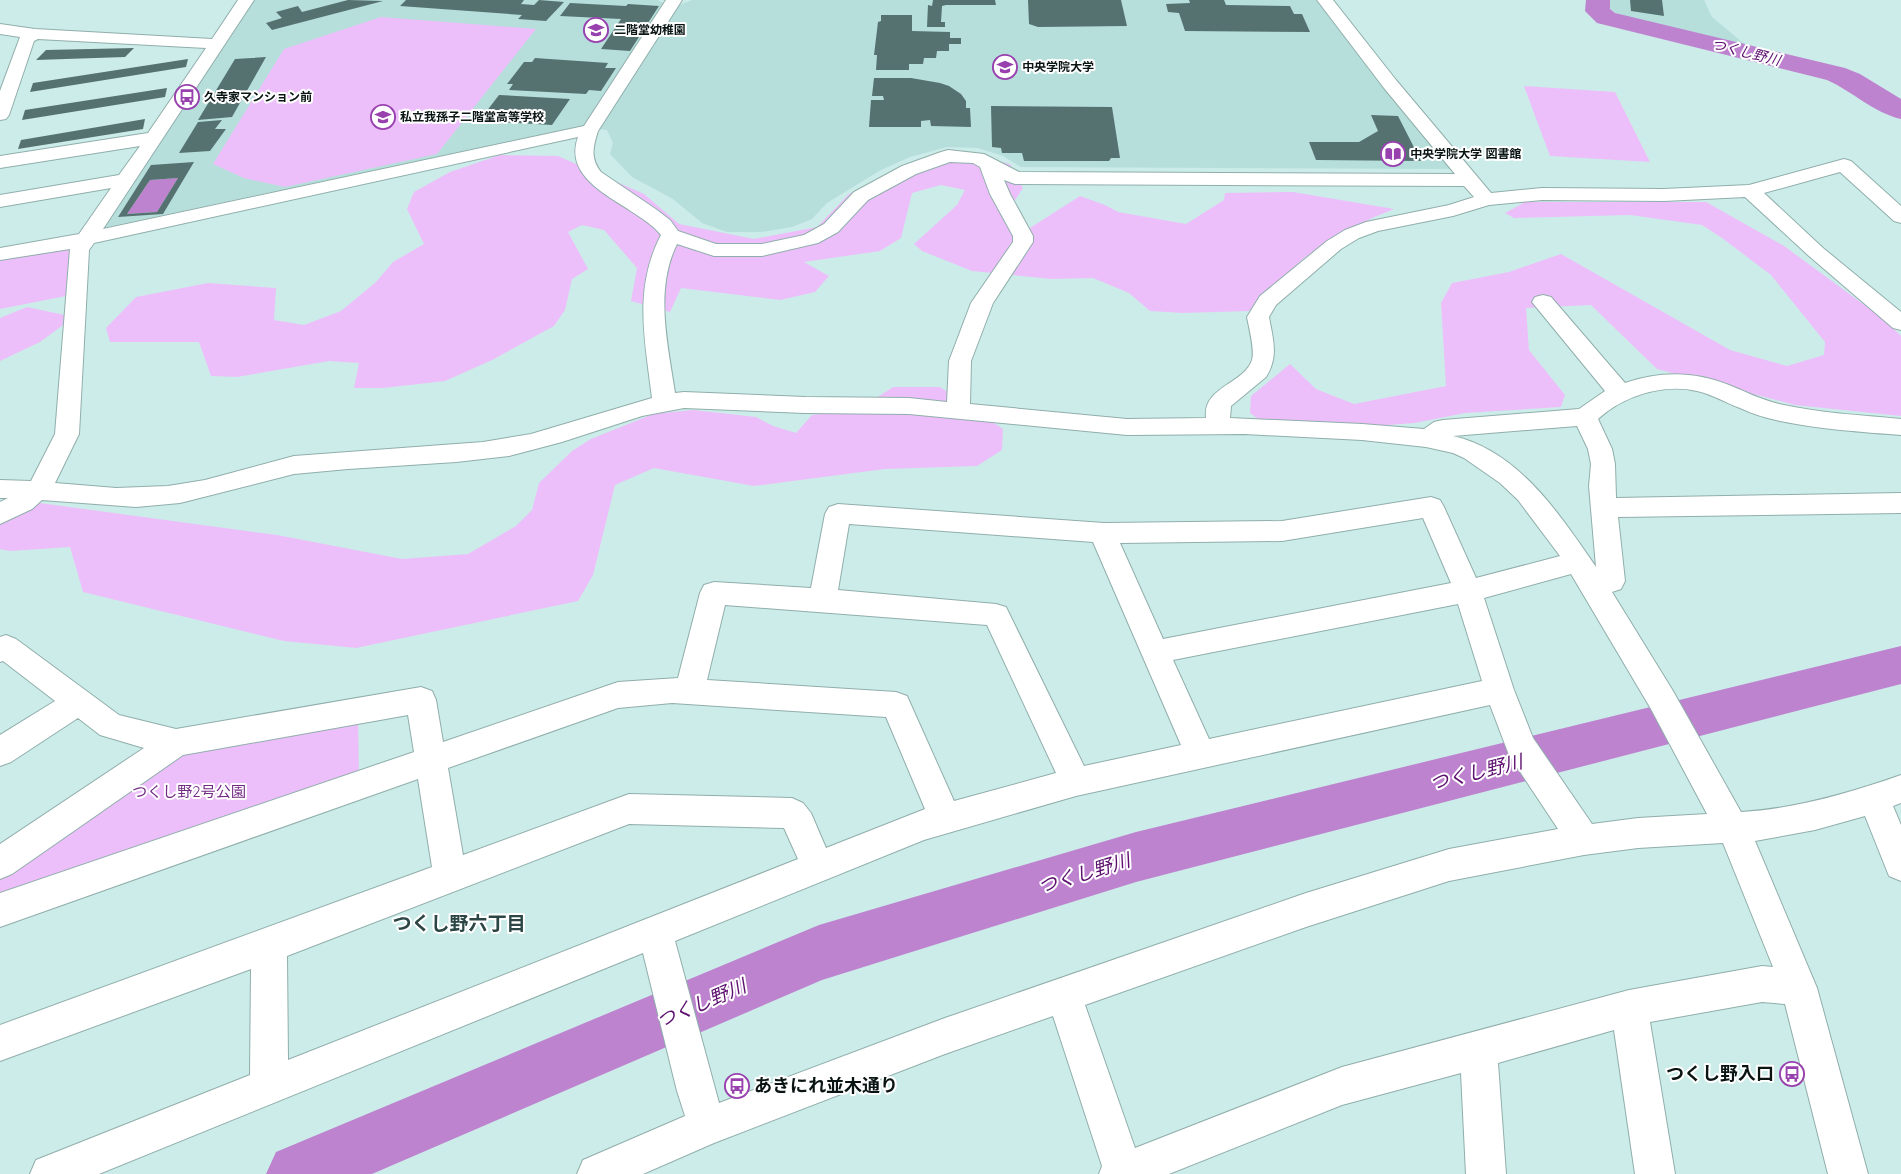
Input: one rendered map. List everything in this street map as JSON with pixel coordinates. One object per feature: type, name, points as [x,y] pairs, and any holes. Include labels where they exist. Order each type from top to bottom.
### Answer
[{"type":"street","points":[[0,514],[23,502],[39,489],[67,434],[79,250],[85,238],[246,0]]},
{"type":"street","points":[[674,0],[589,131],[583,154],[589,169],[608,189],[658,219],[667,227],[671,235],[714,250],[762,250],[811,239],[831,228],[861,196],[922,164],[948,156],[973,158],[988,163],[1015,178],[1469,180]]},
{"type":"street","points":[[1325,0],[1486,200]]},
{"type":"street","points":[[0,29],[31,36],[216,44]]},
{"type":"street","points":[[0,43],[31,36]]},
{"type":"street","points":[[0,114],[7,76],[31,36]]},
{"type":"street","points":[[0,254],[85,238],[579,131],[589,131]]},
{"type":"street","points":[[0,162],[153,138]]},
{"type":"street","points":[[958,410],[960,361],[982,303],[1023,242],[1023,236],[1000,194],[988,163]]},
{"type":"street","points":[[1219,426],[1217,412],[1220,402],[1258,372],[1264,357],[1258,317],[1268,301],[1334,245],[1352,234],[1373,226],[1453,210],[1504,196],[1562,193],[1696,195],[1750,191],[1844,165],[1901,218]]},
{"type":"street","points":[[0,201],[125,180]]},
{"type":"street","points":[[1750,191],[1816,252],[1901,323]]},
{"type":"street","points":[[664,402],[654,315],[654,287],[664,247],[671,235]]},
{"type":"street","points":[[1543,302],[1619,392]]},
{"type":"street","points":[[1585,418],[1590,411],[1619,392],[1670,381],[1697,383],[1765,408],[1847,422],[1901,427]]},
{"type":"street","points":[[0,489],[39,489],[101,496],[154,497],[190,494],[293,465],[489,450],[527,444],[556,437],[664,402],[684,400],[805,405],[884,405],[958,410],[1084,424],[1219,426],[1362,432],[1426,438],[1460,446],[1473,452],[1509,477],[1527,493],[1542,511],[1585,572],[1662,700],[1732,828],[1752,871],[1798,988],[1848,1174]]},
{"type":"street","points":[[1426,438],[1443,428],[1585,418]]},
{"type":"street","points":[[1155,652],[1468,591],[1585,572],[1612,581],[1602,486],[1604,464],[1600,448],[1585,418]]},
{"type":"street","points":[[1604,508],[1901,503]]},
{"type":"street","points":[[823,600],[838,514],[1104,533],[1282,531],[1431,507],[1468,591],[1499,690],[1520,745],[1584,840]]},
{"type":"street","points":[[1104,533],[1110,554],[1200,754]]},
{"type":"street","points":[[689,691],[714,593],[996,615],[1076,782]]},
{"type":"street","points":[[0,650],[6,647],[111,726],[176,743]]},
{"type":"street","points":[[0,910],[618,695],[672,690],[896,705],[945,818]]},
{"type":"street","points":[[50,1174],[922,825],[1076,782],[1499,690]]},
{"type":"street","points":[[0,863],[176,743],[421,700],[450,876]]},
{"type":"street","points":[[0,752],[80,701]]},
{"type":"street","points":[[597,1174],[708,1126],[945,1036],[1306,910],[1449,865],[1584,840],[1638,833],[1760,826],[1815,815],[1888,794],[1901,865]]},
{"type":"street","points":[[0,1043],[269,945],[629,809],[792,813],[800,824],[818,867]]},
{"type":"street","points":[[655,932],[696,1091],[708,1126]]},
{"type":"street","points":[[269,945],[269,1086]]},
{"type":"street","points":[[1064,995],[1121,1173],[1342,1086],[1629,1008],[1762,984],[1798,988]]},
{"type":"street","points":[[1629,1008],[1654,1174]]},
{"type":"street","points":[[1478,1050],[1486,1174]]},
{"type":"shaded area","name":"私立我孫子二階堂高等学校","points":[[253,0],[658,0],[666,5],[587,125],[97,229]]},
{"type":"shaded area","name":"中央学院大学","points":[[692,0],[1320,0],[1452,169],[1021,167],[1003,156],[978,148],[947,147],[910,157],[881,170],[827,203],[812,219],[792,227],[762,232],[727,232],[702,223],[673,199],[632,177],[610,154],[613,143],[607,130],[598,129],[677,6]]},
{"type":"shaded area","points":[[1610,0],[1704,0],[1712,17],[1742,42],[1753,47],[1629,18],[1614,12],[1609,7]]},
{"type":"shaded area","points":[[178,178],[157,212],[127,214],[150,180]]},
{"type":"green space","points":[[381,17],[536,29],[437,154],[285,187],[244,178],[213,164],[284,49]]},
{"type":"green space","points":[[1524,86],[1615,92],[1650,162],[1550,156]]},
{"type":"green space","points":[[956,151],[1010,164],[1023,188],[1003,218],[1030,228],[1080,196],[1118,212],[1186,224],[1224,200],[1225,193],[1293,192],[1394,209],[1372,218],[1305,257],[1249,311],[1183,313],[1150,311],[1129,293],[1093,278],[1052,279],[972,271],[922,251],[914,244],[957,205],[965,190],[941,185],[912,193],[901,238],[880,251],[804,262],[829,276],[815,292],[780,300],[681,288],[670,312],[631,301],[637,268],[604,230],[582,225],[568,232],[588,269],[572,279],[565,310],[554,326],[492,360],[445,381],[383,388],[354,388],[359,363],[329,361],[237,377],[211,376],[199,342],[110,342],[106,328],[136,297],[208,283],[276,288],[274,320],[304,325],[341,311],[376,282],[393,262],[424,244],[407,209],[414,192],[450,172],[500,155],[558,156],[644,194],[679,224],[754,239],[817,227],[849,194],[916,160]]},
{"type":"green space","points":[[1525,202],[1706,202],[1784,246],[1885,320],[1901,336],[1901,416],[1795,405],[1657,369],[1591,305],[1526,308],[1529,350],[1565,395],[1561,407],[1465,413],[1415,423],[1375,426],[1261,421],[1250,413],[1251,396],[1290,364],[1316,389],[1354,404],[1446,386],[1441,303],[1452,283],[1509,272],[1561,254],[1730,350],[1787,366],[1824,355],[1825,342],[1771,275],[1702,225],[1630,215],[1514,218],[1505,213]]},
{"type":"green space","points":[[70,245],[66,296],[0,309],[0,258]]},
{"type":"green space","points":[[27,307],[74,317],[40,342],[0,361],[0,318]]},
{"type":"green space","points":[[893,387],[940,387],[1003,429],[1002,450],[977,466],[885,469],[754,486],[654,468],[615,485],[593,575],[578,601],[356,648],[284,641],[83,592],[70,547],[10,551],[0,549],[0,509],[10,499],[277,535],[402,559],[468,554],[516,526],[532,510],[539,483],[572,451],[591,439],[653,414],[693,410],[756,417],[773,426],[796,433],[812,415],[858,410]]},
{"type":"green space","name":"つくし野2号公園","points":[[358,721],[359,773],[0,899],[0,877],[175,755]]},
{"type":"building","points":[[348,0],[383,1],[272,30],[266,23],[282,18],[276,12],[298,6],[302,12]]},
{"type":"building","points":[[406,0],[524,0],[521,4],[534,5],[539,0],[564,2],[546,21],[518,19],[522,15],[400,6]]},
{"type":"building","points":[[933,0],[995,0],[996,5],[942,6],[941,22],[945,22],[945,27],[927,27],[928,5],[932,6]]},
{"type":"building","points":[[1028,0],[1121,0],[1127,26],[1038,27],[1029,24]]},
{"type":"building","points":[[1189,0],[1224,0],[1226,5],[1290,6],[1294,14],[1302,14],[1310,32],[1185,31],[1179,13],[1168,12],[1166,4],[1190,3]]},
{"type":"building","points":[[1630,0],[1662,0],[1664,16],[1631,11]]},
{"type":"building","points":[[570,3],[659,6],[630,51],[601,49],[621,19],[560,16]]},
{"type":"building","points":[[881,15],[912,15],[912,31],[950,32],[950,38],[961,38],[961,44],[949,44],[949,51],[937,51],[936,58],[924,58],[923,64],[909,64],[909,70],[876,70],[877,55],[874,55],[878,22],[881,21]]},
{"type":"building","points":[[134,48],[125,57],[36,60],[46,50]]},
{"type":"building","points":[[266,57],[232,117],[198,120],[235,59]]},
{"type":"building","points":[[535,58],[608,63],[605,68],[616,68],[601,91],[589,90],[586,94],[509,90],[513,84],[507,84],[524,62],[532,62]]},
{"type":"building","points":[[188,59],[186,67],[30,92],[33,83]]},
{"type":"building","points":[[874,78],[911,78],[949,86],[961,94],[966,101],[966,108],[970,108],[971,127],[931,126],[930,120],[921,121],[921,127],[869,127],[871,100],[884,100],[883,96],[872,96]]},
{"type":"building","points":[[167,88],[165,97],[22,120],[25,110]]},
{"type":"building","points":[[499,95],[570,99],[552,125],[479,121]]},
{"type":"building","points":[[991,106],[1112,107],[1120,158],[1111,158],[1109,161],[1024,161],[1022,153],[1002,153],[1001,148],[992,147]]},
{"type":"building","points":[[1371,115],[1398,116],[1421,161],[1316,160],[1309,142],[1359,142],[1378,131]]},
{"type":"building","points":[[145,119],[143,129],[18,149],[21,140]]},
{"type":"building","points":[[222,120],[215,129],[226,129],[210,151],[179,153],[198,122]]},
{"type":"building","points":[[194,162],[163,214],[118,217],[151,165]],"holes":[[[178,178],[157,212],[127,214],[150,180]]]},
{"type":"waterway","name":"つくし野川","points":[[1598,0],[1597,11],[1606,18],[1836,74],[1850,80],[1901,111]]},
{"type":"waterway","name":"つくし野川","points":[[298,1174],[819,953],[1136,857],[1901,665]]},
{"type":"place","name":"二階堂幼稚園","points":[[596,30]]},
{"type":"place","name":"中央学院大学","points":[[1005,67]]},
{"type":"place","name":"久寺家マンション前","points":[[187,97]]},
{"type":"place","name":"私立我孫子二階堂高等学校","points":[[383,117]]},
{"type":"place","name":"中央学院大学 図書館","points":[[1393,154]]},
{"type":"place","name":"つくし野入口","points":[[1792,1074]]},
{"type":"place","name":"あきにれ並木通り","points":[[737,1086]]},
{"type":"district","name":"つくし野六丁目","points":[[459,923]]}]
